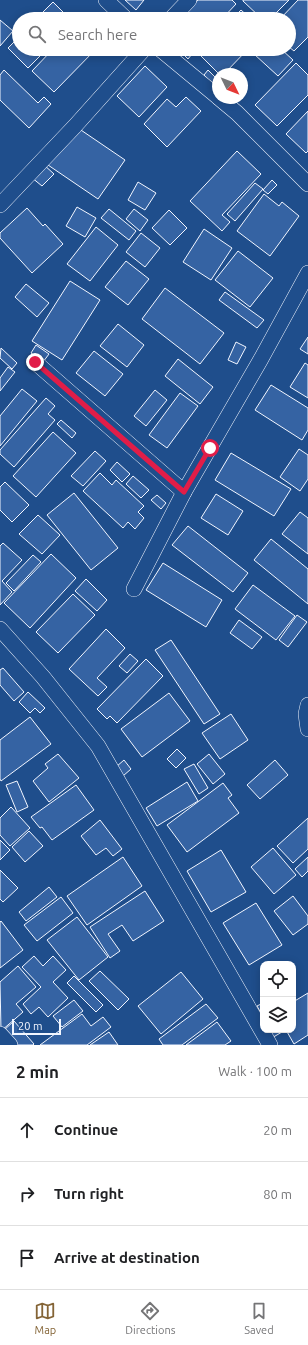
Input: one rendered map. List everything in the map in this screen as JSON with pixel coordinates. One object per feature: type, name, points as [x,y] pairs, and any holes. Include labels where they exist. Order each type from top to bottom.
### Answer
[{"type":"street","points":[[106,0],[119,12]]},
{"type":"street","points":[[177,12],[188,0]]},
{"type":"street","points":[[0,205],[75,126],[138,56]]},
{"type":"street","points":[[168,56],[212,93]]},
{"type":"street","points":[[226,104],[237,113],[308,184]]},
{"type":"street","points":[[134,589],[184,492],[257,366],[308,273]]},
{"type":"street","points":[[35,362],[184,492]]},
{"type":"street","points":[[0,629],[43,677],[98,746],[270,1045]]},
{"type":"street","points":[[308,705],[306,714],[308,729]]},
{"type":"street","points":[[0,1034],[10,1045]]},
{"type":"building","points":[[125,0],[144,0],[136,10]]},
{"type":"building","points":[[198,0],[232,0],[236,4],[229,12],[187,12]]},
{"type":"building","points":[[289,0],[277,12],[255,12],[243,1]]},
{"type":"building","points":[[298,0],[308,0],[308,37],[296,49],[296,12],[287,12]]},
{"type":"building","points":[[53,2],[63,12],[43,12]]},
{"type":"building","points":[[0,20],[12,30],[12,32],[0,46]]},
{"type":"building","points":[[12,44],[12,52],[8,48]]},
{"type":"building","points":[[16,56],[40,56],[28,68]]},
{"type":"building","points":[[46,56],[89,56],[54,92],[32,71]]},
{"type":"building","points":[[201,56],[241,56],[230,68],[213,68]]},
{"type":"building","points":[[256,56],[289,56],[293,60],[278,76]]},
{"type":"building","points":[[296,63],[308,75],[308,95],[277,126],[255,105]]},
{"type":"building","points":[[145,66],[167,87],[139,117],[117,96]]},
{"type":"building","points":[[4,70],[38,103],[44,97],[51,104],[29,128],[0,100],[0,75]]},
{"type":"building","points":[[208,70],[212,74],[212,83],[204,75]]},
{"type":"building","points":[[186,97],[201,111],[167,147],[144,124],[167,99],[176,107]]},
{"type":"building","points":[[308,111],[308,151],[306,153],[286,134]]},
{"type":"building","points":[[75,126],[125,160],[98,199],[48,165]]},
{"type":"building","points":[[237,151],[261,174],[222,215],[230,222],[222,231],[190,201]]},
{"type":"building","points":[[43,164],[54,174],[42,186],[31,177]]},
{"type":"building","points":[[272,180],[277,185],[268,194],[263,190]]},
{"type":"building","points":[[138,182],[156,193],[145,210],[128,200]]},
{"type":"building","points":[[255,183],[263,189],[235,221],[227,214]]},
{"type":"building","points":[[264,194],[279,206],[282,202],[299,216],[270,256],[237,231]]},
{"type":"building","points":[[77,207],[96,218],[85,237],[66,226]]},
{"type":"building","points":[[27,208],[43,226],[45,224],[63,244],[32,273],[0,238],[0,233]]},
{"type":"building","points":[[109,209],[136,231],[129,240],[101,218]]},
{"type":"building","points":[[134,209],[148,220],[140,231],[126,219]]},
{"type":"building","points":[[169,210],[187,228],[170,245],[152,228]]},
{"type":"building","points":[[96,227],[118,245],[90,281],[67,264]]},
{"type":"building","points":[[204,229],[232,248],[211,280],[183,262]]},
{"type":"building","points":[[141,233],[160,248],[145,267],[126,252]]},
{"type":"building","points":[[238,251],[273,278],[250,307],[215,280]]},
{"type":"building","points":[[126,261],[149,279],[128,305],[105,287]]},
{"type":"building","points":[[70,281],[100,300],[62,360],[32,341]]},
{"type":"building","points":[[26,284],[49,303],[37,317],[15,297]]},
{"type":"building","points":[[165,288],[224,333],[200,364],[142,319]]},
{"type":"building","points":[[225,292],[264,320],[257,328],[219,300]]},
{"type":"building","points":[[118,324],[144,345],[127,367],[100,346]]},
{"type":"building","points":[[308,337],[308,354],[300,349]]},
{"type":"building","points":[[236,342],[246,347],[237,364],[228,360]]},
{"type":"building","points":[[36,345],[49,354],[43,362],[31,353]]},
{"type":"building","points":[[1,348],[17,363],[12,369],[0,358]]},
{"type":"building","points":[[94,351],[123,374],[105,396],[76,373]]},
{"type":"building","points":[[178,359],[213,387],[200,404],[165,376]]},
{"type":"building","points":[[305,363],[308,365],[308,398],[290,387]]},
{"type":"building","points":[[8,367],[15,372],[0,391],[0,378]]},
{"type":"building","points":[[271,385],[308,408],[308,430],[302,440],[255,410]]},
{"type":"building","points":[[22,389],[37,401],[0,446],[0,416]]},
{"type":"building","points":[[155,390],[167,400],[146,426],[134,416]]},
{"type":"building","points":[[180,393],[198,406],[167,448],[149,435]]},
{"type":"building","points":[[46,398],[55,406],[48,414],[55,420],[14,467],[0,454],[0,450]]},
{"type":"building","points":[[61,420],[76,433],[72,438],[57,424]]},
{"type":"building","points":[[53,432],[76,453],[36,497],[13,476]]},
{"type":"building","points":[[299,449],[308,455],[308,479],[300,491],[280,477]]},
{"type":"building","points":[[95,451],[106,461],[83,486],[71,476]]},
{"type":"building","points":[[231,453],[291,489],[274,516],[215,480]]},
{"type":"building","points":[[117,462],[130,474],[122,482],[110,470]]},
{"type":"building","points":[[100,473],[112,485],[116,480],[144,506],[138,512],[144,518],[135,529],[128,522],[123,528],[83,491]]},
{"type":"building","points":[[133,476],[149,490],[141,498],[126,484]]},
{"type":"building","points":[[5,482],[29,505],[12,522],[0,510],[0,487]]},
{"type":"building","points":[[74,493],[118,548],[91,570],[47,515]]},
{"type":"building","points":[[216,494],[243,511],[228,535],[201,518]]},
{"type":"building","points":[[157,495],[166,503],[161,509],[151,500]]},
{"type":"building","points":[[300,512],[308,518],[308,554],[282,534]]},
{"type":"building","points":[[38,515],[60,535],[42,554],[19,534]]},
{"type":"building","points":[[188,526],[248,573],[233,592],[172,545]]},
{"type":"building","points":[[271,539],[308,569],[308,604],[254,560]]},
{"type":"building","points":[[3,543],[22,560],[2,581],[12,592],[0,605],[0,546]]},
{"type":"building","points":[[51,554],[76,578],[30,628],[4,603]]},
{"type":"building","points":[[33,555],[41,562],[14,591],[6,583]]},
{"type":"building","points":[[163,563],[222,600],[206,627],[146,590]]},
{"type":"building","points":[[86,579],[107,600],[97,611],[75,591]]},
{"type":"building","points":[[253,585],[295,616],[276,640],[235,609]]},
{"type":"building","points":[[73,594],[95,615],[58,653],[36,632]]},
{"type":"building","points":[[297,615],[307,622],[288,647],[279,640]]},
{"type":"building","points":[[239,620],[262,637],[252,649],[230,633]]},
{"type":"building","points":[[106,629],[125,648],[97,678],[107,687],[98,696],[69,669]]},
{"type":"building","points":[[171,640],[220,714],[204,724],[155,650]]},
{"type":"building","points":[[130,654],[138,661],[127,673],[119,666]]},
{"type":"building","points":[[146,659],[163,676],[117,723],[110,716],[107,719],[97,709]]},
{"type":"building","points":[[3,668],[24,692],[14,701],[0,685],[0,670]]},
{"type":"building","points":[[28,692],[45,708],[40,713],[35,708],[30,713],[19,702]]},
{"type":"building","points":[[169,693],[190,721],[142,757],[121,729]]},
{"type":"building","points":[[231,714],[248,740],[220,759],[202,733]]},
{"type":"building","points":[[30,717],[51,744],[1,781],[0,740]]},
{"type":"building","points":[[177,749],[186,758],[176,768],[167,759]]},
{"type":"building","points":[[58,754],[79,778],[49,802],[33,781],[48,768],[45,764]]},
{"type":"building","points":[[209,754],[225,774],[213,784],[197,764]]},
{"type":"building","points":[[124,760],[131,769],[123,776],[116,767]]},
{"type":"building","points":[[275,760],[288,775],[260,799],[247,785]]},
{"type":"building","points":[[194,764],[208,788],[199,794],[184,769]]},
{"type":"building","points":[[17,781],[28,807],[17,812],[6,785]]},
{"type":"building","points":[[187,782],[198,801],[157,826],[146,808]]},
{"type":"building","points":[[223,783],[232,795],[228,798],[239,813],[187,852],[167,825]]},
{"type":"building","points":[[76,785],[94,810],[52,840],[42,827],[40,828],[31,817]]},
{"type":"building","points":[[11,807],[30,828],[10,846],[0,835],[0,818]]},
{"type":"building","points":[[308,818],[308,849],[293,863],[277,846]]},
{"type":"building","points":[[100,820],[122,849],[113,856],[106,848],[96,855],[81,836]]},
{"type":"building","points":[[29,831],[43,846],[25,862],[12,847]]},
{"type":"building","points":[[0,840],[10,850],[0,860]]},
{"type":"building","points":[[273,848],[296,875],[274,894],[251,867]]},
{"type":"building","points":[[221,850],[246,892],[211,912],[187,871]]},
{"type":"building","points":[[123,857],[142,886],[87,925],[67,896]]},
{"type":"building","points":[[308,857],[308,871],[302,877],[295,869]]},
{"type":"building","points":[[0,870],[18,888],[3,902],[0,899]]},
{"type":"building","points":[[49,887],[57,897],[26,921],[19,912]]},
{"type":"building","points":[[145,891],[164,921],[133,941],[122,925],[108,934],[120,951],[110,958],[90,927]]},
{"type":"building","points":[[293,896],[308,916],[308,924],[293,935],[274,911]]},
{"type":"building","points":[[61,897],[73,913],[37,941],[24,925]]},
{"type":"building","points":[[256,903],[282,945],[249,965],[223,923]]},
{"type":"building","points":[[77,917],[108,957],[79,980],[47,940]]},
{"type":"building","points":[[1,921],[23,950],[0,968],[0,922]]},
{"type":"building","points":[[34,956],[43,966],[53,956],[66,970],[53,982],[68,998],[48,1017],[39,1007],[31,1014],[23,1004],[41,987],[22,967]]},
{"type":"building","points":[[18,966],[36,987],[16,1004],[23,1012],[1,1031],[0,982]]},
{"type":"building","points":[[100,971],[129,999],[118,1010],[89,981]]},
{"type":"building","points":[[181,972],[203,999],[161,1034],[138,1006]]},
{"type":"building","points":[[74,976],[103,1005],[96,1012],[67,983]]},
{"type":"building","points":[[308,993],[308,1035],[294,1044],[288,1033],[296,1033],[296,1000]]},
{"type":"building","points":[[74,1000],[83,1011],[62,1027],[53,1016]]},
{"type":"building","points":[[206,1004],[218,1018],[182,1045],[163,1045],[159,1039]]},
{"type":"building","points":[[260,1004],[260,1011],[257,1006]]},
{"type":"building","points":[[82,1014],[91,1026],[103,1017],[111,1027],[87,1045],[40,1045]]},
{"type":"building","points":[[260,1014],[260,1020],[257,1015]]},
{"type":"building","points":[[14,1021],[34,1044],[33,1045],[14,1045],[3,1031]]},
{"type":"building","points":[[217,1022],[231,1041],[225,1045],[186,1045]]},
{"type":"building","points":[[109,1032],[118,1045],[90,1045]]},
{"type":"building","points":[[267,1033],[280,1033],[270,1039]]},
{"type":"route","points":[[35,362],[184,492],[210,448]]}]
